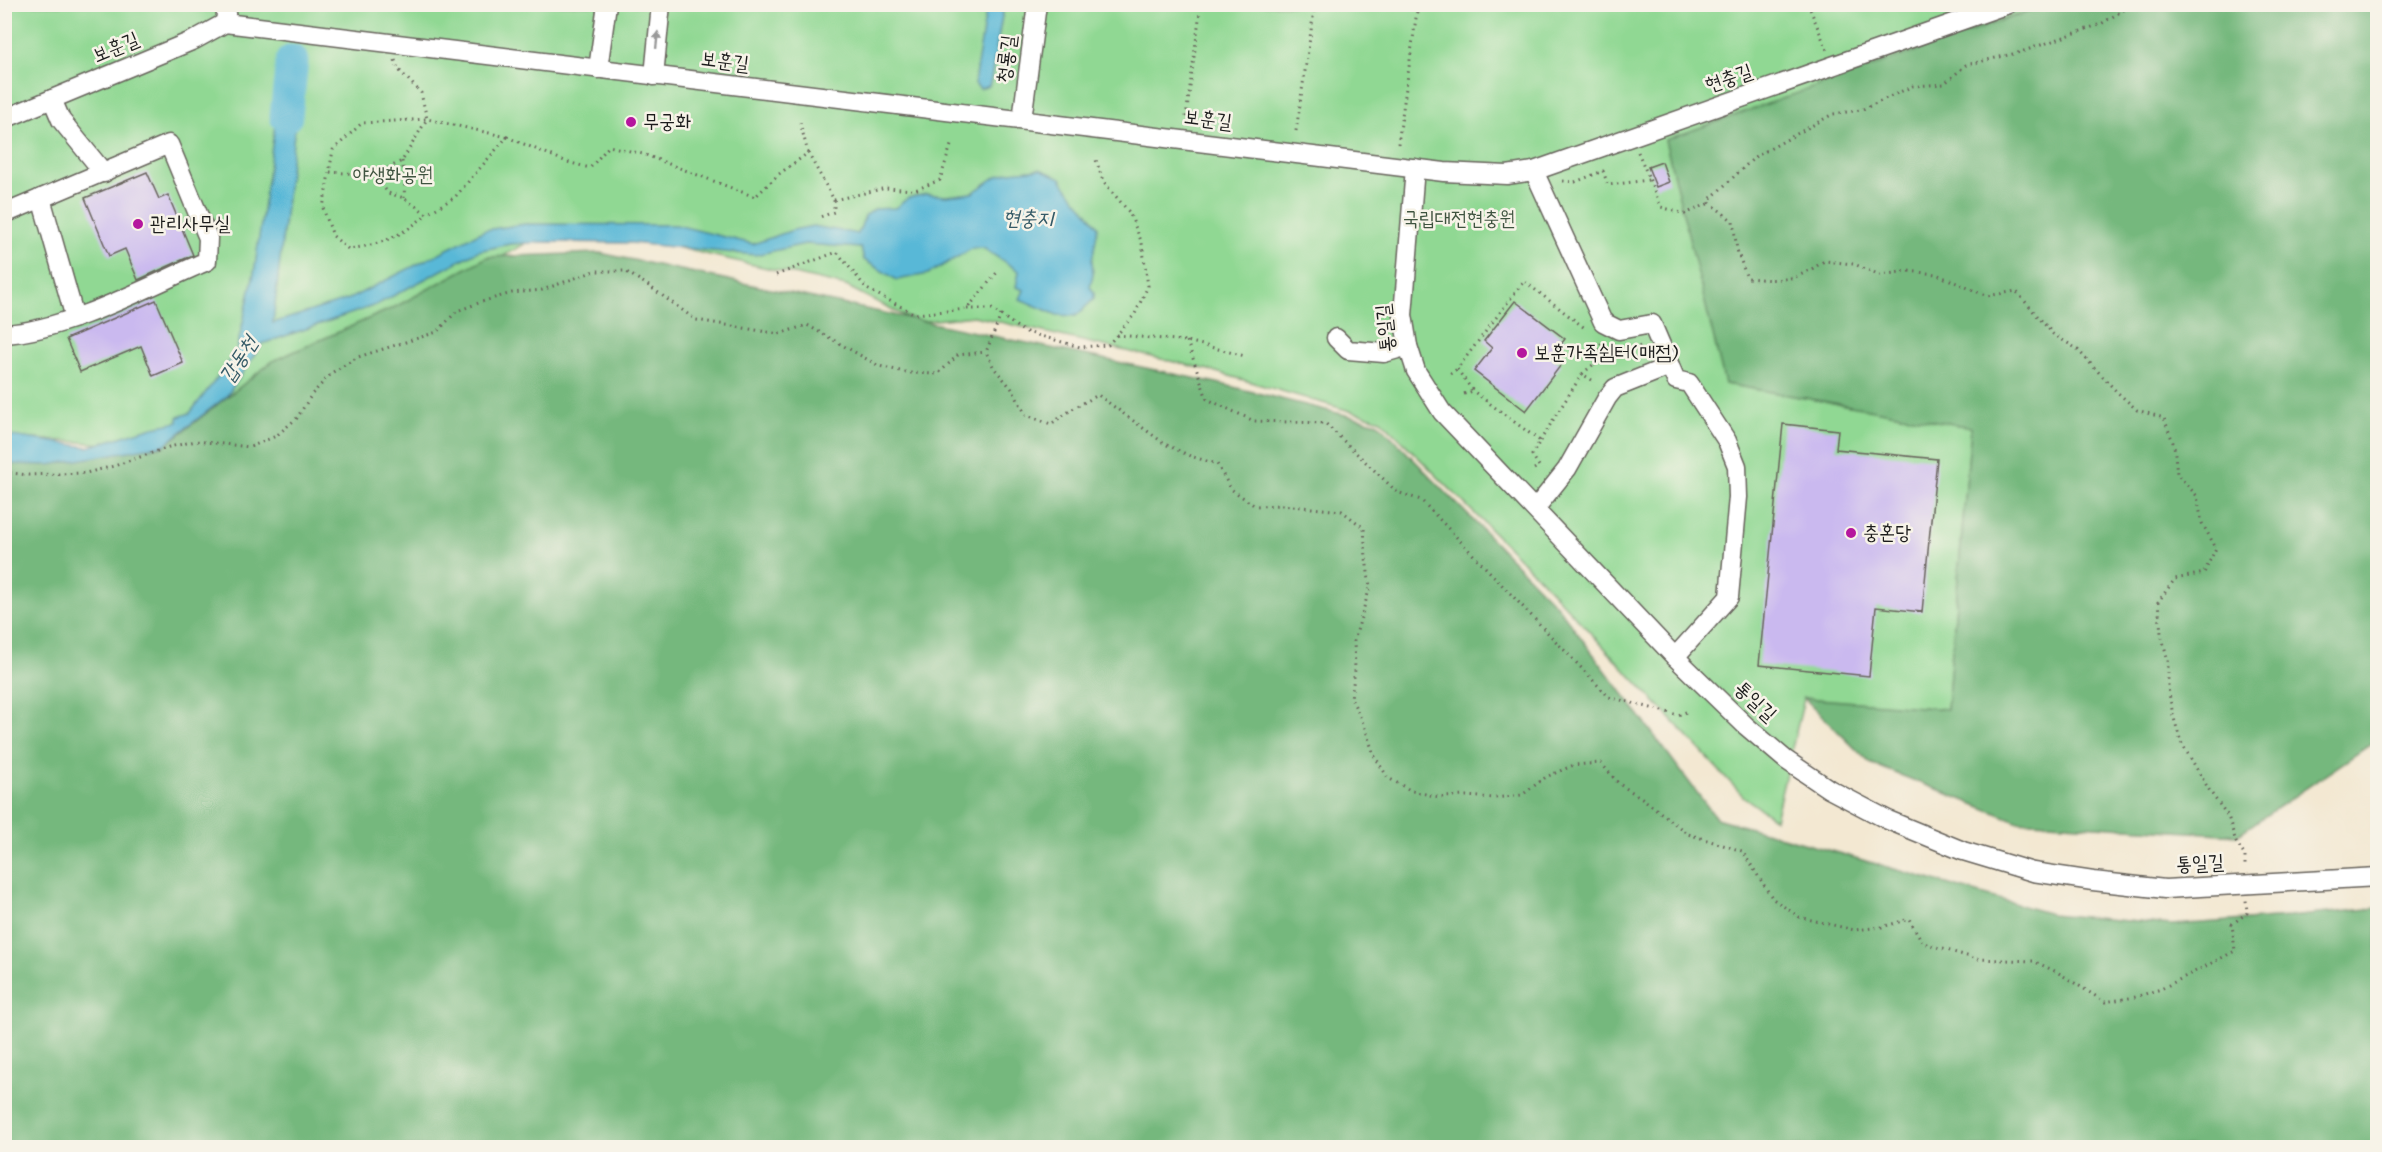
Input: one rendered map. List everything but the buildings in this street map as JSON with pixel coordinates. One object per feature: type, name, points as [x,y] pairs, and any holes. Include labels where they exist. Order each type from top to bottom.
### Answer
[{"type":"lane","points":[[225,23],[227,4]]},
{"type":"lane","points":[[598,69],[607,4]]},
{"type":"lane","points":[[654,76],[661,4]]},
{"type":"lane","name":"청룡길","points":[[1022,120],[1037,4]]},
{"type":"lane","name":"현충길","points":[[1459,174],[1507,175],[1534,171],[2008,4]]},
{"type":"lane","name":"보훈길","points":[[4,119],[194,40],[225,23],[1459,174]]},
{"type":"lane","points":[[52,99],[61,120],[104,173]]},
{"type":"lane","points":[[4,214],[169,144],[208,238],[207,261],[75,318],[17,333],[4,334]]},
{"type":"lane","name":"통일길","points":[[1415,168],[1404,315],[1407,346],[1416,371],[1442,412],[1675,657],[1746,726],[1786,760],[1829,789],[1888,820],[1963,851],[2033,872],[2165,889],[2378,877]]},
{"type":"lane","points":[[1534,171],[1603,322],[1619,330],[1652,324],[1676,380],[1689,383],[1727,441],[1737,465],[1738,486],[1729,597],[1675,657]]},
{"type":"lane","points":[[41,198],[75,318]]},
{"type":"lane","points":[[1336,338],[1348,350],[1384,352],[1407,346]]},
{"type":"lane","points":[[1535,509],[1567,469],[1615,388],[1670,366]]},
{"type":"path","points":[[1186,117],[1201,4]]},
{"type":"path","points":[[1296,131],[1315,4]]},
{"type":"path","points":[[1398,144],[1418,4]]},
{"type":"path","points":[[1808,4],[1829,54]]},
{"type":"path","points":[[1710,204],[1710,199],[1755,157],[1833,114],[1861,110],[1913,86],[1944,84],[1966,65],[2021,52],[2101,24],[2125,9],[2141,4]]},
{"type":"path","points":[[330,172],[375,175],[402,161],[427,119],[421,93],[398,69],[391,44]]},
{"type":"path","points":[[507,137],[455,197],[427,214],[408,230],[374,246],[348,249],[333,236],[323,208],[333,150],[362,123],[427,119],[507,137],[567,162],[590,168],[609,146],[643,154],[755,197],[779,174],[808,153]]},
{"type":"path","points":[[800,122],[808,153],[834,200],[834,212],[817,218]]},
{"type":"path","points":[[1632,136],[1661,207],[1685,214],[1710,204]]},
{"type":"path","points":[[834,200],[886,188],[915,190],[940,180],[952,142]]},
{"type":"path","points":[[776,275],[837,252],[867,290],[915,314],[992,309],[1023,331],[1080,347],[1108,345],[1135,314],[1148,286],[1142,243],[1129,212],[1102,181],[1096,160]]},
{"type":"path","points":[[402,161],[405,180],[404,198]]},
{"type":"path","points":[[1557,184],[1563,181],[1575,182],[1603,171],[1608,185],[1649,180]]},
{"type":"path","points":[[375,175],[388,193],[404,198],[427,214]]},
{"type":"path","points":[[1001,315],[986,352],[994,368],[1012,389],[1026,415],[1052,424],[1074,408],[1098,395],[1166,444],[1190,456],[1217,464],[1231,489],[1256,506],[1282,505],[1342,511],[1364,528],[1370,587],[1354,641],[1355,670],[1351,699],[1364,725],[1374,755],[1388,778],[1412,791],[1439,797],[1495,798],[1522,795],[1546,777],[1574,765],[1601,763],[1619,784],[1642,798],[1688,834],[1742,851],[1773,899],[1799,917],[1854,930],[1882,927],[1908,919],[1923,944],[1977,959],[2033,961],[2057,972],[2105,1002],[2135,997],[2161,989],[2235,951],[2232,924],[2247,913],[2245,856],[2236,842],[2228,816],[2211,793],[2181,742],[2168,688],[2168,661],[2161,633],[2158,602],[2175,579],[2204,573],[2216,548],[2202,523],[2197,496],[2177,474],[2174,445],[2164,418],[2137,410],[2077,349],[2053,334],[2016,291],[1987,296],[1936,274],[1908,271],[1880,275],[1854,264],[1824,261],[1802,276],[1775,280],[1747,278],[1737,250],[1732,221],[1710,204]]},
{"type":"path","points":[[967,309],[999,270]]},
{"type":"path","points":[[4,472],[28,475],[86,473],[196,441],[250,447],[276,436],[297,418],[312,394],[333,372],[358,357],[437,332],[457,311],[484,301],[512,293],[542,290],[595,271],[625,271],[696,320],[779,334],[807,325],[879,366],[909,373],[938,374],[958,355],[986,352]]},
{"type":"path","points":[[1450,374],[1457,369],[1524,281],[1602,342],[1594,364]]},
{"type":"path","points":[[1117,335],[1187,341],[1245,356]]},
{"type":"path","points":[[1187,341],[1207,399],[1254,421],[1324,423],[1397,492],[1421,500],[1609,697],[1678,715],[1686,711]]},
{"type":"path","points":[[1534,469],[1539,466],[1532,455],[1582,374],[1594,364],[1644,345],[1646,351]]},
{"type":"path","points":[[1457,369],[1473,391],[1540,441]]},
{"type":"path","points":[[1582,374],[1592,380]]},
{"type":"path","points":[[1464,394],[1473,391]]},
{"type":"green space","name":"국립대전현충원","points":[[4,5],[2046,5],[1935,43],[1725,384],[1971,427],[1947,709],[1804,699],[1775,819],[1744,797],[1542,581],[1381,420],[1209,370],[974,316],[916,322],[846,286],[592,228],[553,228],[164,448],[5,437]]},
{"type":"green space","points":[[2046,5],[2377,5],[2377,740],[2237,835],[2016,821],[1870,763],[1804,698],[1947,709],[1971,427],[1725,384],[1665,140]]},
{"type":"green space","points":[[600,253],[1217,383],[1378,423],[1558,607],[1716,818],[2051,914],[2172,925],[2377,908],[2377,1147],[5,1147],[4,453],[163,447],[273,361],[395,307],[487,257]]},
{"type":"water","points":[[987,5],[1004,5],[989,86],[980,89],[975,84],[975,77]]},
{"type":"water","name":"현충지","points":[[292,71],[300,80],[273,323],[349,299],[485,230],[525,224],[676,225],[753,244],[793,230],[813,226],[858,234],[865,216],[875,209],[895,208],[908,198],[926,194],[946,196],[972,193],[997,176],[1010,172],[1040,169],[1061,178],[1098,227],[1090,287],[1094,292],[1094,299],[1076,316],[1057,315],[1020,299],[1024,290],[1016,287],[1019,271],[983,248],[973,248],[928,274],[897,280],[864,260],[861,248],[805,244],[755,255],[631,243],[510,244],[478,251],[376,305],[262,344],[227,396],[164,445],[49,465],[5,464],[5,435],[88,447],[153,427],[178,422],[178,417],[190,413],[236,353],[254,273],[282,75]]},
{"type":"waterway","name":"갑동천","points":[[286,116],[292,61]]},
{"type":"place","name":"무궁화","points":[[631,122]]},
{"type":"place","name":"관리사무실","points":[[138,224]]},
{"type":"place","name":"보훈가족쉼터(매점)","points":[[1522,353]]},
{"type":"place","name":"충혼당","points":[[1851,533]]},
{"type":"park label","name":"야생화공원","points":[[393,175]]}]
